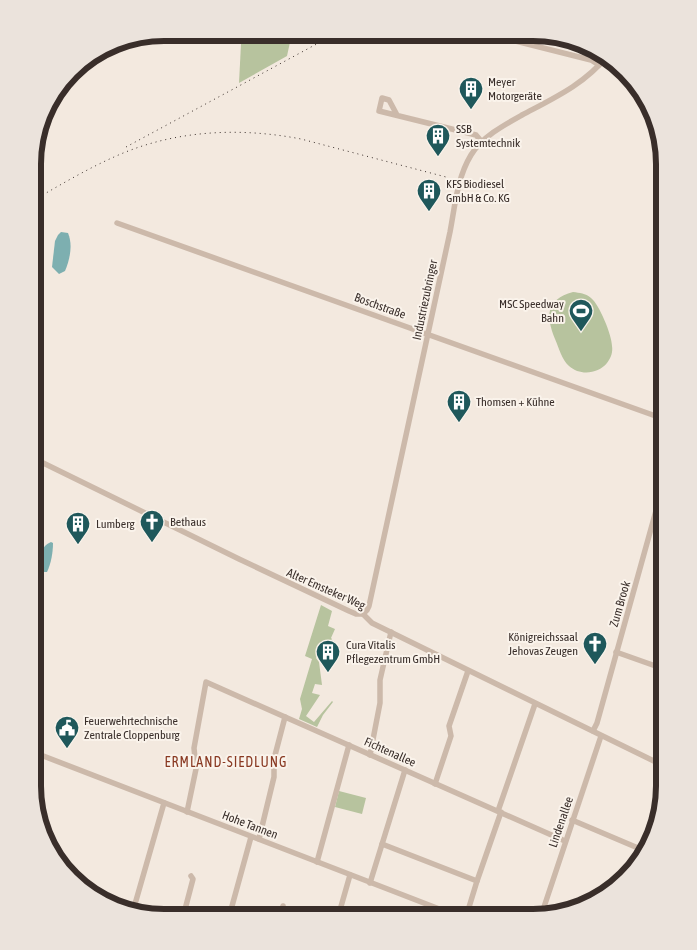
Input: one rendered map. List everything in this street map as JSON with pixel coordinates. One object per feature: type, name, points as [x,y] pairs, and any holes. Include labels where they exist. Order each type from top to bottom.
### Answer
[{"type":"street","points":[[513,41],[591,60],[599,65]]},
{"type":"street","name":"Industriezubringer","points":[[363,614],[369,606],[463,173],[472,154],[482,142],[503,126],[588,76],[601,62]]},
{"type":"street","points":[[397,115],[476,135],[482,142]]},
{"type":"street","name":"Boschstraße","points":[[117,223],[656,416]]},
{"type":"street","name":"Alter Emsteker Weg","points":[[41,462],[293,586],[348,611],[363,614],[372,623],[655,762]]},
{"type":"street","name":"Zum Brook","points":[[593,731],[597,723],[655,512]]},
{"type":"street","points":[[370,755],[380,703],[380,680],[391,632]]},
{"type":"street","points":[[616,652],[655,666]]},
{"type":"street","points":[[435,784],[451,736],[449,726],[468,671]]},
{"type":"street","name":"Fichtenallee","points":[[187,812],[196,769],[194,748],[206,682],[565,841]]},
{"type":"street","points":[[468,909],[535,704]]},
{"type":"street","points":[[259,839],[274,777],[274,759],[285,717]]},
{"type":"street","name":"Lindenallee","points":[[543,908],[601,736]]},
{"type":"street","points":[[317,862],[349,745]]},
{"type":"street","name":"Hohe Tannen","points":[[41,755],[259,839],[430,909]]},
{"type":"street","points":[[370,883],[405,770]]},
{"type":"street","points":[[135,906],[164,803]]},
{"type":"street","points":[[572,820],[638,848]]},
{"type":"street","points":[[232,909],[251,837]]},
{"type":"street","points":[[382,844],[477,881]]},
{"type":"street","points":[[340,909],[350,875]]},
{"type":"street","points":[[185,909],[193,879],[191,876]]},
{"type":"green space","points":[[243,42],[290,42],[287,56],[239,83]]},
{"type":"green space","name":"MSC Speedway Bahn","points":[[573,292],[587,295],[594,301],[610,335],[611,357],[599,370],[583,372],[569,366],[552,331],[549,316],[553,304],[557,299]]},
{"type":"green space","points":[[321,605],[332,611],[328,626],[335,629],[332,639],[316,658],[319,662],[322,685],[315,684],[312,693],[320,695],[306,716],[314,722],[333,702],[317,727],[299,719],[302,709],[300,699],[312,659],[305,656]]},
{"type":"green space","points":[[339,791],[366,798],[362,814],[335,807]]},
{"type":"water","points":[[61,232],[68,233],[71,247],[65,271],[59,274],[52,267],[55,241]]},
{"type":"water","points":[[53,543],[52,558],[47,572],[42,572],[41,554],[47,544]]},
{"type":"railway","points":[[126,147],[321,42]]},
{"type":"railway","points":[[41,196],[74,177],[136,148],[159,141],[206,133],[254,133],[301,139],[446,177]]},
{"type":"place","name":"Meyer Motorgeräte","points":[[471,110]]},
{"type":"place","name":"SSB Systemtechnik","points":[[438,157]]},
{"type":"place","name":"KFS Biodiesel GmbH & Co. KG","points":[[429,212]]},
{"type":"place","name":"MSC Speedway Bahn","points":[[581,332]]},
{"type":"place","name":"Thomsen + Kühne","points":[[459,423]]},
{"type":"place","name":"Bethaus","points":[[152,543]]},
{"type":"place","name":"Lumberg","points":[[78,545]]},
{"type":"place","name":"Königreichssaal Jehovas Zeugen","points":[[595,665]]},
{"type":"place","name":"Cura Vitalis Pflegezentrum GmbH","points":[[328,673]]},
{"type":"place","name":"Feuerwehrtechnische Zentrale Cloppenburg","points":[[67,749]]},
{"type":"district","name":"ERMLAND-SIEDLUNG","points":[[226,762]]}]
